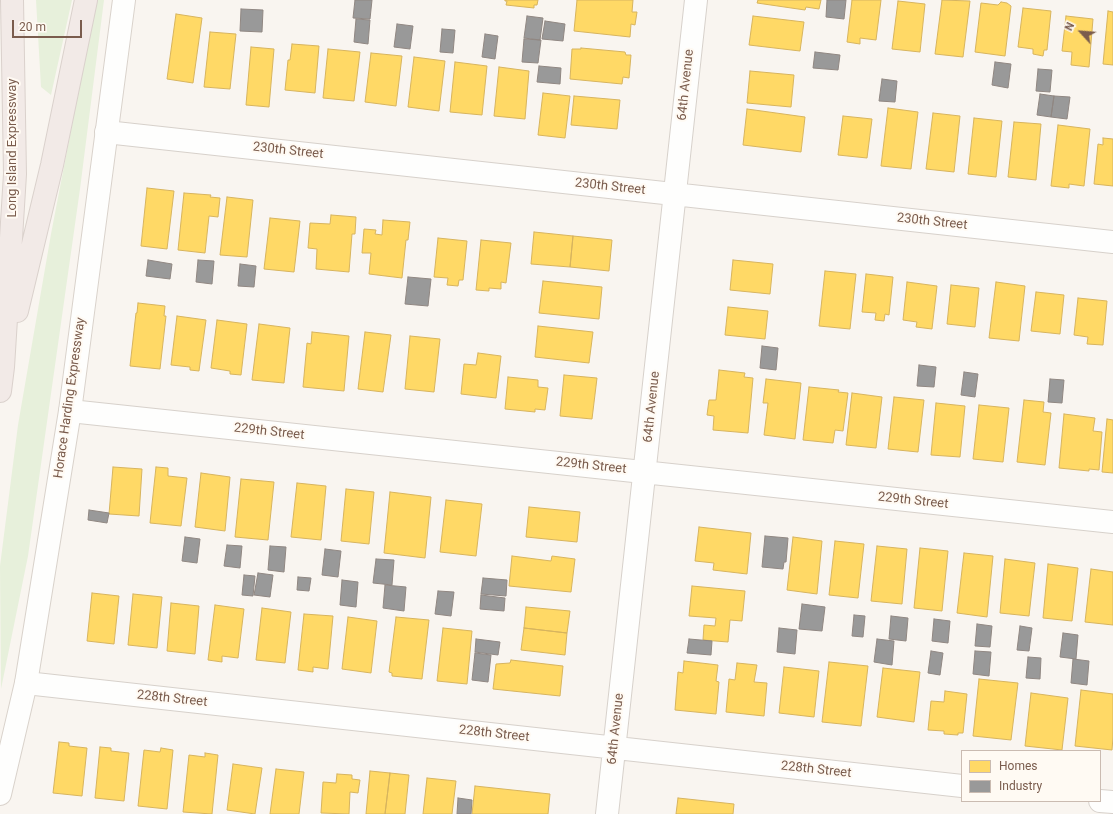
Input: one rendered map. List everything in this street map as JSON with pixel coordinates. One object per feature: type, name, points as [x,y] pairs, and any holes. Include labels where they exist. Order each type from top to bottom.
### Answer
[{"type":"highway","name":"Long Island Expressway","points":[[0,391],[3,367],[15,174],[12,0]]},
{"type":"highway","points":[[3,367],[52,165],[86,0]]},
{"type":"street","name":"Horace Harding Expressway","points":[[0,794],[26,683],[70,411],[124,0]]},
{"type":"street","name":"64th Avenue","points":[[607,814],[696,0]]},
{"type":"street","name":"230th Street","points":[[106,132],[1113,242]]},
{"type":"street","name":"229th Street","points":[[70,411],[1113,522]]},
{"type":"street","name":"228th Street","points":[[26,683],[961,786]]},
{"type":"street","points":[[1101,801],[1113,802]]},
{"type":"green space","points":[[36,0],[72,0],[51,95],[41,87]]},
{"type":"green space","points":[[96,0],[104,0],[80,189],[28,556],[1,689],[0,566],[18,425],[51,234]]},
{"type":"building: Homes","points":[[505,0],[538,0],[537,5],[534,5],[534,8],[506,5],[507,1]]},
{"type":"building: Homes","points":[[577,0],[633,0],[632,12],[637,12],[635,25],[631,24],[630,37],[574,31]]},
{"type":"building: Homes","points":[[758,0],[821,0],[819,9],[806,7],[805,10],[757,3]]},
{"type":"building: Homes","points":[[852,0],[881,0],[876,40],[860,38],[860,44],[847,42]]},
{"type":"building: Homes","points":[[942,0],[970,1],[963,57],[935,54]]},
{"type":"building: Homes","points":[[898,1],[925,4],[920,52],[892,49]]},
{"type":"building: Homes","points":[[1001,2],[1007,3],[1011,6],[1005,56],[975,52],[981,3],[998,5]]},
{"type":"building: Homes","points":[[1023,8],[1051,11],[1047,50],[1044,50],[1043,56],[1033,54],[1033,49],[1018,47]]},
{"type":"building: Homes","points":[[1108,11],[1113,12],[1113,65],[1103,64]]},
{"type":"building: Homes","points":[[176,14],[202,18],[193,83],[167,79]]},
{"type":"building: Homes","points":[[753,16],[804,22],[800,51],[749,45]]},
{"type":"building: Homes","points":[[1066,16],[1093,19],[1089,67],[1071,65],[1072,52],[1062,51]]},
{"type":"building: Homes","points":[[210,32],[236,34],[230,89],[204,87]]},
{"type":"building: Homes","points":[[292,44],[319,46],[315,93],[285,90],[288,60],[290,60]]},
{"type":"building: Homes","points":[[251,47],[274,49],[269,107],[246,105]]},
{"type":"building: Homes","points":[[581,48],[625,52],[626,55],[631,55],[629,78],[623,77],[622,84],[570,79],[572,49]]},
{"type":"building: Homes","points":[[328,49],[360,52],[354,101],[323,98]]},
{"type":"building: Homes","points":[[371,53],[402,56],[396,106],[365,102]]},
{"type":"building: Homes","points":[[414,57],[445,61],[439,111],[408,107]]},
{"type":"building: Homes","points":[[455,62],[487,66],[482,115],[450,112]]},
{"type":"building: Homes","points":[[499,67],[529,71],[525,119],[494,116]]},
{"type":"building: Homes","points":[[750,71],[794,75],[791,107],[747,103]]},
{"type":"building: Homes","points":[[543,93],[570,96],[565,138],[538,135]]},
{"type":"building: Homes","points":[[574,96],[620,100],[617,129],[571,125]]},
{"type":"building: Homes","points":[[888,108],[918,112],[911,169],[881,166]]},
{"type":"building: Homes","points":[[747,109],[805,117],[801,152],[743,145]]},
{"type":"building: Homes","points":[[933,113],[960,116],[954,172],[926,169]]},
{"type":"building: Homes","points":[[843,116],[872,119],[867,158],[838,155]]},
{"type":"building: Homes","points":[[974,118],[1002,121],[996,177],[968,174]]},
{"type":"building: Homes","points":[[1014,122],[1041,124],[1036,180],[1008,177]]},
{"type":"building: Homes","points":[[1058,125],[1090,129],[1084,186],[1069,184],[1069,188],[1051,186]]},
{"type":"building: Homes","points":[[1103,138],[1113,139],[1113,186],[1094,184],[1098,144],[1103,145]]},
{"type":"building: Homes","points":[[147,188],[174,191],[167,249],[141,246]]},
{"type":"building: Homes","points":[[184,193],[211,195],[210,197],[220,198],[218,217],[209,216],[205,253],[178,250]]},
{"type":"building: Homes","points":[[227,197],[253,200],[247,257],[220,255]]},
{"type":"building: Homes","points":[[331,215],[356,217],[355,234],[352,234],[349,272],[316,269],[317,249],[308,248],[310,223],[330,224]]},
{"type":"building: Homes","points":[[270,218],[300,221],[294,272],[264,269]]},
{"type":"building: Homes","points":[[383,220],[410,222],[408,240],[406,240],[402,278],[369,274],[371,253],[362,253],[364,229],[376,230],[375,234],[382,235]]},
{"type":"building: Homes","points":[[534,232],[573,236],[570,267],[531,264]]},
{"type":"building: Homes","points":[[573,236],[612,240],[609,271],[570,267]]},
{"type":"building: Homes","points":[[438,238],[467,241],[463,280],[459,280],[458,286],[447,285],[448,278],[434,277]]},
{"type":"building: Homes","points":[[481,240],[511,243],[506,283],[501,282],[501,289],[489,288],[489,291],[476,290]]},
{"type":"building: Homes","points":[[733,260],[773,264],[770,294],[730,290]]},
{"type":"building: Homes","points":[[825,271],[856,274],[850,329],[819,326]]},
{"type":"building: Homes","points":[[866,274],[893,277],[889,315],[885,314],[884,321],[875,320],[876,313],[862,312]]},
{"type":"building: Homes","points":[[543,281],[602,287],[599,319],[539,313]]},
{"type":"building: Homes","points":[[907,282],[937,286],[932,329],[916,327],[917,322],[903,320]]},
{"type":"building: Homes","points":[[996,282],[1025,286],[1019,341],[989,338]]},
{"type":"building: Homes","points":[[951,285],[979,288],[975,327],[947,324]]},
{"type":"building: Homes","points":[[1036,292],[1064,295],[1060,334],[1031,331]]},
{"type":"building: Homes","points":[[1078,298],[1107,301],[1103,345],[1087,344],[1088,337],[1074,335]]},
{"type":"building: Homes","points":[[138,303],[165,306],[164,316],[166,316],[160,369],[130,366]]},
{"type":"building: Homes","points":[[728,307],[768,311],[765,339],[725,335]]},
{"type":"building: Homes","points":[[177,316],[206,320],[199,371],[190,370],[190,367],[171,365]]},
{"type":"building: Homes","points":[[217,320],[247,324],[241,375],[230,374],[230,371],[211,368]]},
{"type":"building: Homes","points":[[259,324],[290,328],[284,383],[252,380]]},
{"type":"building: Homes","points":[[538,326],[593,332],[589,363],[535,357]]},
{"type":"building: Homes","points":[[312,332],[349,336],[344,391],[303,387],[307,343],[311,344]]},
{"type":"building: Homes","points":[[365,332],[391,335],[383,392],[358,389]]},
{"type":"building: Homes","points":[[410,336],[440,339],[434,392],[405,389]]},
{"type":"building: Homes","points":[[478,353],[501,356],[496,398],[461,394],[464,364],[476,365]]},
{"type":"building: Homes","points":[[719,370],[745,373],[744,377],[753,378],[748,433],[713,430],[714,416],[707,415],[709,400],[716,400]]},
{"type":"building: Homes","points":[[564,375],[597,378],[592,419],[560,416]]},
{"type":"building: Homes","points":[[508,377],[538,380],[538,387],[548,388],[545,410],[535,409],[535,412],[505,409]]},
{"type":"building: Homes","points":[[766,379],[801,383],[795,439],[764,435],[768,403],[763,403]]},
{"type":"building: Homes","points":[[809,387],[839,390],[838,392],[848,393],[843,431],[835,430],[833,443],[803,440]]},
{"type":"building: Homes","points":[[852,393],[882,397],[876,448],[846,445]]},
{"type":"building: Homes","points":[[894,397],[924,400],[918,452],[888,449]]},
{"type":"building: Homes","points":[[1024,400],[1044,402],[1043,412],[1051,413],[1045,465],[1017,462]]},
{"type":"building: Homes","points":[[936,403],[965,406],[960,457],[931,455]]},
{"type":"building: Homes","points":[[979,405],[1009,408],[1003,462],[973,459]]},
{"type":"building: Homes","points":[[1064,414],[1095,418],[1093,431],[1102,432],[1099,470],[1089,469],[1089,471],[1059,468]]},
{"type":"building: Homes","points":[[1107,419],[1113,420],[1113,473],[1102,472]]},
{"type":"building: Homes","points":[[113,467],[142,469],[139,516],[109,514]]},
{"type":"building: Homes","points":[[156,467],[168,468],[168,476],[187,478],[181,526],[150,523]]},
{"type":"building: Homes","points":[[201,473],[230,477],[225,531],[195,527]]},
{"type":"building: Homes","points":[[241,479],[274,482],[268,540],[235,537]]},
{"type":"building: Homes","points":[[297,483],[326,486],[321,540],[291,537]]},
{"type":"building: Homes","points":[[346,489],[374,492],[369,544],[341,541]]},
{"type":"building: Homes","points":[[390,492],[431,497],[425,558],[384,553]]},
{"type":"building: Homes","points":[[446,500],[482,504],[476,556],[440,552]]},
{"type":"building: Homes","points":[[529,507],[580,512],[577,542],[526,537]]},
{"type":"building: Homes","points":[[699,527],[751,533],[747,574],[713,570],[714,563],[695,561]]},
{"type":"building: Homes","points":[[793,537],[822,541],[817,594],[787,590]]},
{"type":"building: Homes","points":[[835,541],[864,544],[858,598],[829,595]]},
{"type":"building: Homes","points":[[877,546],[907,549],[902,604],[871,601]]},
{"type":"building: Homes","points":[[920,548],[948,551],[942,611],[914,608]]},
{"type":"building: Homes","points":[[964,553],[993,556],[987,617],[957,613]]},
{"type":"building: Homes","points":[[512,556],[551,561],[552,556],[575,559],[571,592],[509,586]]},
{"type":"building: Homes","points":[[1005,559],[1035,563],[1029,616],[1000,613]]},
{"type":"building: Homes","points":[[1048,564],[1078,568],[1072,621],[1043,618]]},
{"type":"building: Homes","points":[[1091,569],[1113,572],[1113,625],[1085,622]]},
{"type":"building: Homes","points":[[692,586],[745,591],[742,621],[730,620],[728,642],[703,640],[704,625],[715,626],[716,618],[689,616]]},
{"type":"building: Homes","points":[[92,593],[119,596],[114,644],[87,641]]},
{"type":"building: Homes","points":[[133,594],[162,597],[157,648],[128,645]]},
{"type":"building: Homes","points":[[171,603],[199,606],[195,654],[167,651]]},
{"type":"building: Homes","points":[[215,605],[244,609],[238,658],[222,656],[222,662],[208,660]]},
{"type":"building: Homes","points":[[526,607],[570,611],[567,633],[524,628]]},
{"type":"building: Homes","points":[[262,608],[291,612],[285,663],[256,660]]},
{"type":"building: Homes","points":[[304,614],[333,616],[328,669],[313,667],[313,672],[298,670]]},
{"type":"building: Homes","points":[[348,617],[377,621],[371,673],[342,669]]},
{"type":"building: Homes","points":[[396,617],[429,620],[422,679],[392,676],[392,673],[389,672]]},
{"type":"building: Homes","points":[[443,628],[472,631],[467,684],[437,681]]},
{"type":"building: Homes","points":[[524,628],[567,633],[565,655],[521,650]]},
{"type":"building: Homes","points":[[511,660],[563,666],[560,696],[493,689],[496,664],[510,663]]},
{"type":"building: Homes","points":[[684,661],[718,665],[716,681],[719,682],[716,714],[675,710],[678,672],[683,673]]},
{"type":"building: Homes","points":[[829,662],[868,666],[861,726],[822,722]]},
{"type":"building: Homes","points":[[737,663],[757,665],[754,682],[767,683],[764,716],[726,712],[729,679],[735,680]]},
{"type":"building: Homes","points":[[784,667],[819,671],[814,717],[779,713]]},
{"type":"building: Homes","points":[[883,668],[920,672],[914,722],[877,717]]},
{"type":"building: Homes","points":[[979,679],[1018,683],[1011,740],[973,736]]},
{"type":"building: Homes","points":[[1081,690],[1113,694],[1112,750],[1075,746]]},
{"type":"building: Homes","points":[[945,691],[967,694],[963,733],[958,733],[958,735],[944,734],[944,731],[928,730],[931,701],[944,702]]},
{"type":"building: Homes","points":[[1031,693],[1068,698],[1062,750],[1025,746]]},
{"type":"building: Homes","points":[[59,742],[69,743],[69,746],[87,748],[82,796],[53,793]]},
{"type":"building: Homes","points":[[100,747],[111,748],[111,751],[129,753],[124,801],[95,798]]},
{"type":"building: Homes","points":[[161,748],[173,750],[167,809],[138,806],[144,750],[160,752]]},
{"type":"building: Homes","points":[[205,753],[218,755],[212,814],[183,812],[189,755],[205,757]]},
{"type":"building: Homes","points":[[233,764],[262,768],[255,814],[227,810]]},
{"type":"building: Homes","points":[[276,769],[304,772],[299,814],[270,814]]},
{"type":"building: Homes","points":[[370,771],[390,773],[385,814],[366,814]]},
{"type":"building: Homes","points":[[390,773],[409,775],[405,814],[385,814]]},
{"type":"building: Homes","points":[[337,774],[352,775],[352,779],[360,780],[358,793],[350,792],[349,814],[321,813],[323,782],[336,783]]},
{"type":"building: Homes","points":[[427,778],[456,781],[452,814],[423,814]]},
{"type":"building: Homes","points":[[475,786],[550,794],[548,814],[472,814]]},
{"type":"building: Homes","points":[[678,798],[734,804],[733,814],[676,814]]},
{"type":"building: Industry","points":[[355,0],[372,0],[370,19],[353,18]]},
{"type":"building: Industry","points":[[827,0],[846,0],[844,19],[826,17]]},
{"type":"building: Industry","points":[[241,9],[263,10],[262,32],[240,31]]},
{"type":"building: Industry","points":[[527,16],[543,18],[540,40],[524,38]]},
{"type":"building: Industry","points":[[356,19],[370,20],[368,44],[354,42]]},
{"type":"building: Industry","points":[[545,21],[565,24],[563,41],[542,39]]},
{"type":"building: Industry","points":[[397,24],[413,26],[410,49],[394,47]]},
{"type":"building: Industry","points":[[442,29],[455,30],[453,53],[440,52]]},
{"type":"building: Industry","points":[[485,34],[498,36],[495,59],[482,57]]},
{"type":"building: Industry","points":[[524,39],[541,40],[538,63],[522,62]]},
{"type":"building: Industry","points":[[815,52],[840,55],[838,70],[813,68]]},
{"type":"building: Industry","points":[[995,62],[1011,64],[1008,88],[992,85]]},
{"type":"building: Industry","points":[[539,66],[561,68],[560,84],[537,82]]},
{"type":"building: Industry","points":[[1038,69],[1052,70],[1050,92],[1036,91]]},
{"type":"building: Industry","points":[[882,79],[897,81],[895,102],[879,101]]},
{"type":"building: Industry","points":[[1040,94],[1054,96],[1051,117],[1037,115]]},
{"type":"building: Industry","points":[[1054,96],[1070,97],[1067,119],[1051,117]]},
{"type":"building: Industry","points":[[148,260],[172,264],[170,279],[146,276]]},
{"type":"building: Industry","points":[[198,260],[214,261],[212,284],[196,282]]},
{"type":"building: Industry","points":[[240,264],[256,266],[254,287],[238,286]]},
{"type":"building: Industry","points":[[408,277],[431,279],[428,306],[405,304]]},
{"type":"building: Industry","points":[[762,346],[778,348],[776,370],[760,368]]},
{"type":"building: Industry","points":[[919,365],[936,367],[934,387],[917,386]]},
{"type":"building: Industry","points":[[964,372],[978,374],[975,397],[961,395]]},
{"type":"building: Industry","points":[[1050,379],[1064,380],[1062,403],[1048,402]]},
{"type":"building: Industry","points":[[89,510],[109,513],[107,523],[88,520]]},
{"type":"building: Industry","points":[[765,536],[788,538],[786,562],[784,562],[783,569],[762,567]]},
{"type":"building: Industry","points":[[185,537],[200,539],[197,563],[182,561]]},
{"type":"building: Industry","points":[[227,545],[242,546],[240,568],[224,566]]},
{"type":"building: Industry","points":[[270,546],[286,547],[284,572],[268,570]]},
{"type":"building: Industry","points":[[325,549],[341,551],[338,577],[322,575]]},
{"type":"building: Industry","points":[[376,559],[394,560],[392,585],[373,583]]},
{"type":"building: Industry","points":[[258,573],[273,575],[270,597],[254,595]]},
{"type":"building: Industry","points":[[244,575],[255,576],[253,596],[242,595]]},
{"type":"building: Industry","points":[[298,577],[311,578],[309,591],[297,590]]},
{"type":"building: Industry","points":[[483,578],[507,580],[506,596],[481,594]]},
{"type":"building: Industry","points":[[342,580],[358,582],[356,607],[340,605]]},
{"type":"building: Industry","points":[[385,585],[406,587],[404,611],[383,608]]},
{"type":"building: Industry","points":[[438,591],[454,592],[451,616],[435,614]]},
{"type":"building: Industry","points":[[481,595],[505,598],[504,611],[480,609]]},
{"type":"building: Industry","points":[[802,604],[825,607],[822,631],[799,629]]},
{"type":"building: Industry","points":[[854,615],[865,616],[863,637],[852,636]]},
{"type":"building: Industry","points":[[891,616],[908,618],[906,641],[889,639]]},
{"type":"building: Industry","points":[[934,619],[950,621],[948,643],[932,641]]},
{"type":"building: Industry","points":[[977,624],[992,626],[990,647],[975,646]]},
{"type":"building: Industry","points":[[1020,626],[1032,628],[1029,651],[1017,650]]},
{"type":"building: Industry","points":[[779,628],[797,630],[795,654],[777,652]]},
{"type":"building: Industry","points":[[1063,633],[1078,635],[1076,659],[1060,657]]},
{"type":"building: Industry","points":[[476,639],[500,642],[498,655],[475,652]]},
{"type":"building: Industry","points":[[689,639],[712,641],[711,655],[687,653]]},
{"type":"building: Industry","points":[[877,639],[894,641],[892,665],[874,662]]},
{"type":"building: Industry","points":[[931,651],[943,653],[940,675],[928,673]]},
{"type":"building: Industry","points":[[975,651],[991,652],[989,676],[973,674]]},
{"type":"building: Industry","points":[[475,653],[491,655],[488,682],[472,680]]},
{"type":"building: Industry","points":[[1028,657],[1041,658],[1040,679],[1026,678]]},
{"type":"building: Industry","points":[[1073,659],[1089,661],[1087,685],[1071,683]]},
{"type":"building: Industry","points":[[458,798],[472,800],[471,814],[457,814]]}]
